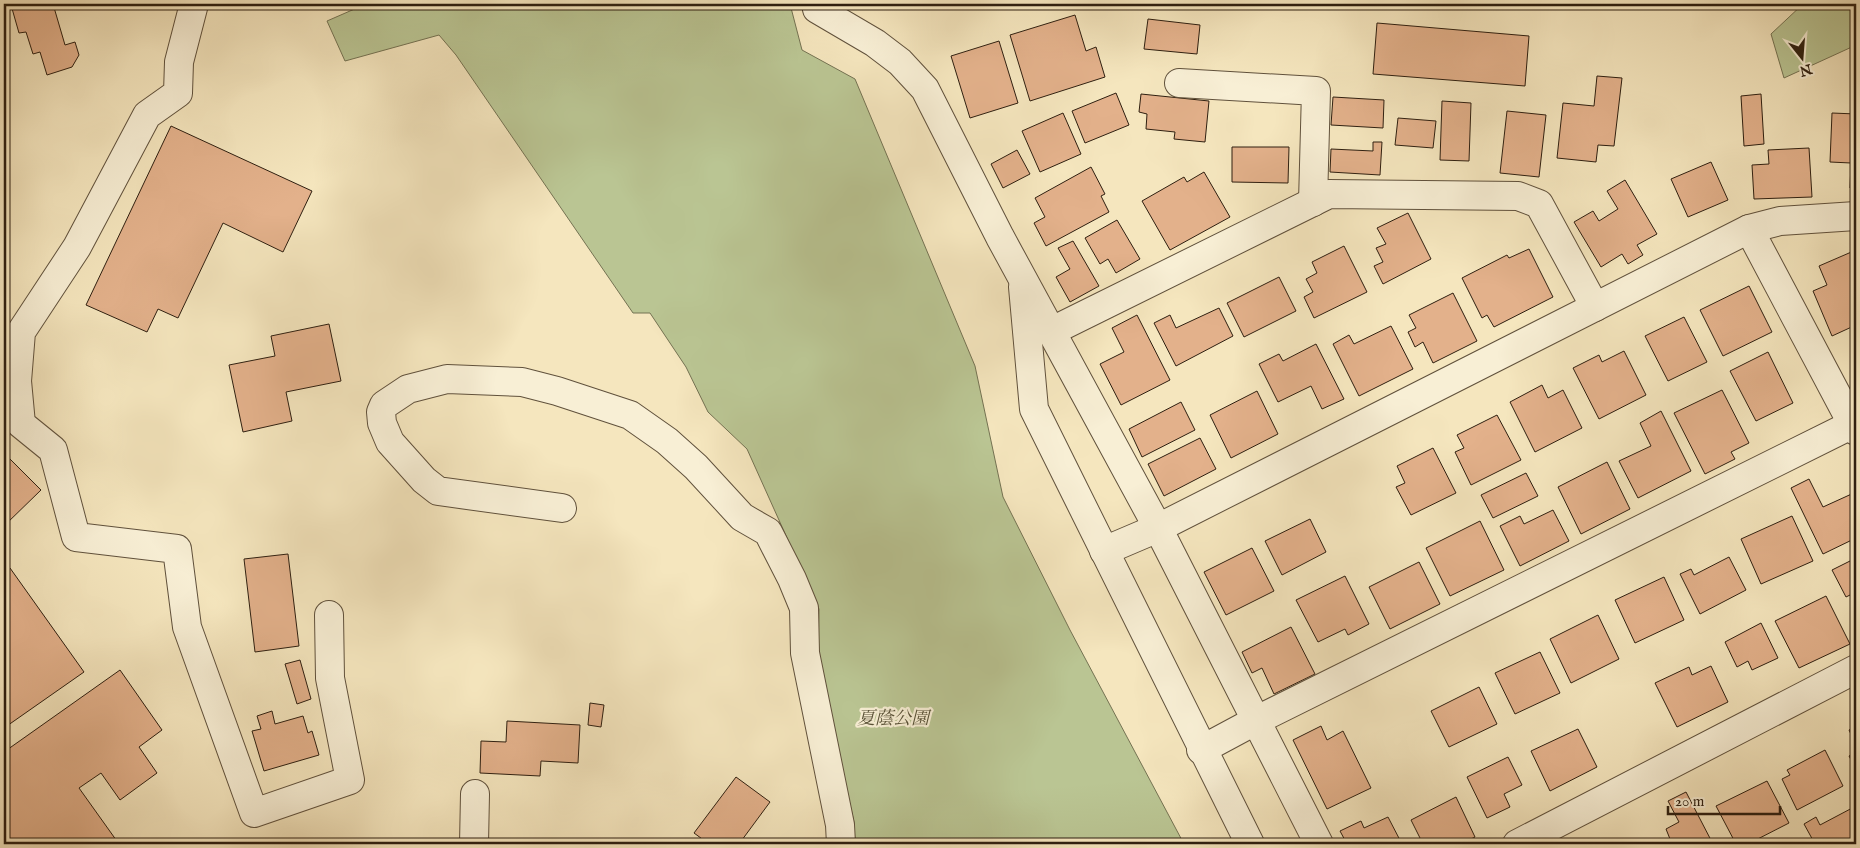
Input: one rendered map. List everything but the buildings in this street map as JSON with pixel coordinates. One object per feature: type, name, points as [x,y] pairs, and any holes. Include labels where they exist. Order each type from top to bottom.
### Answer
[{"type":"street","points":[[194,4],[180,62],[178,93],[147,115],[77,247],[21,332],[17,381],[21,424],[53,450],[76,537],[177,549],[187,628],[254,813],[350,780],[330,678],[329,615]]},
{"type":"street","points":[[816,4],[817,9],[875,42],[900,62],[925,89],[1022,276],[1158,528],[1319,844]]},
{"type":"street","points":[[1179,83],[1316,91],[1313,202]]},
{"type":"street","points":[[1052,331],[1329,194],[1518,196],[1539,204],[1594,307]]},
{"type":"street","points":[[1104,551],[1158,528],[1749,230],[1780,221],[1856,216]]},
{"type":"street","points":[[1201,750],[1255,721],[1854,427],[1749,230]]},
{"type":"street","points":[[1022,276],[1034,409],[1201,750],[1250,844]]},
{"type":"street","points":[[562,508],[438,491],[424,480],[390,442],[382,423],[381,412],[384,405],[408,389],[446,379],[487,379],[522,382],[630,415],[667,441],[696,467],[742,517],[768,532],[792,579],[804,608],[805,653],[840,825],[841,844]]},
{"type":"street","points":[[1517,844],[1856,669]]},
{"type":"street","points":[[474,844],[475,794]]},
{"type":"green space","name":"夏蔭公園","points":[[366,4],[790,4],[802,50],[855,79],[975,366],[1003,497],[1070,630],[1184,844],[855,844],[854,822],[818,665],[819,609],[747,449],[708,412],[686,367],[650,313],[633,313],[456,55],[439,35],[345,61],[327,21]]},
{"type":"green space","points":[[1803,4],[1856,4],[1856,49],[1854,46],[1784,78],[1771,34]]}]
